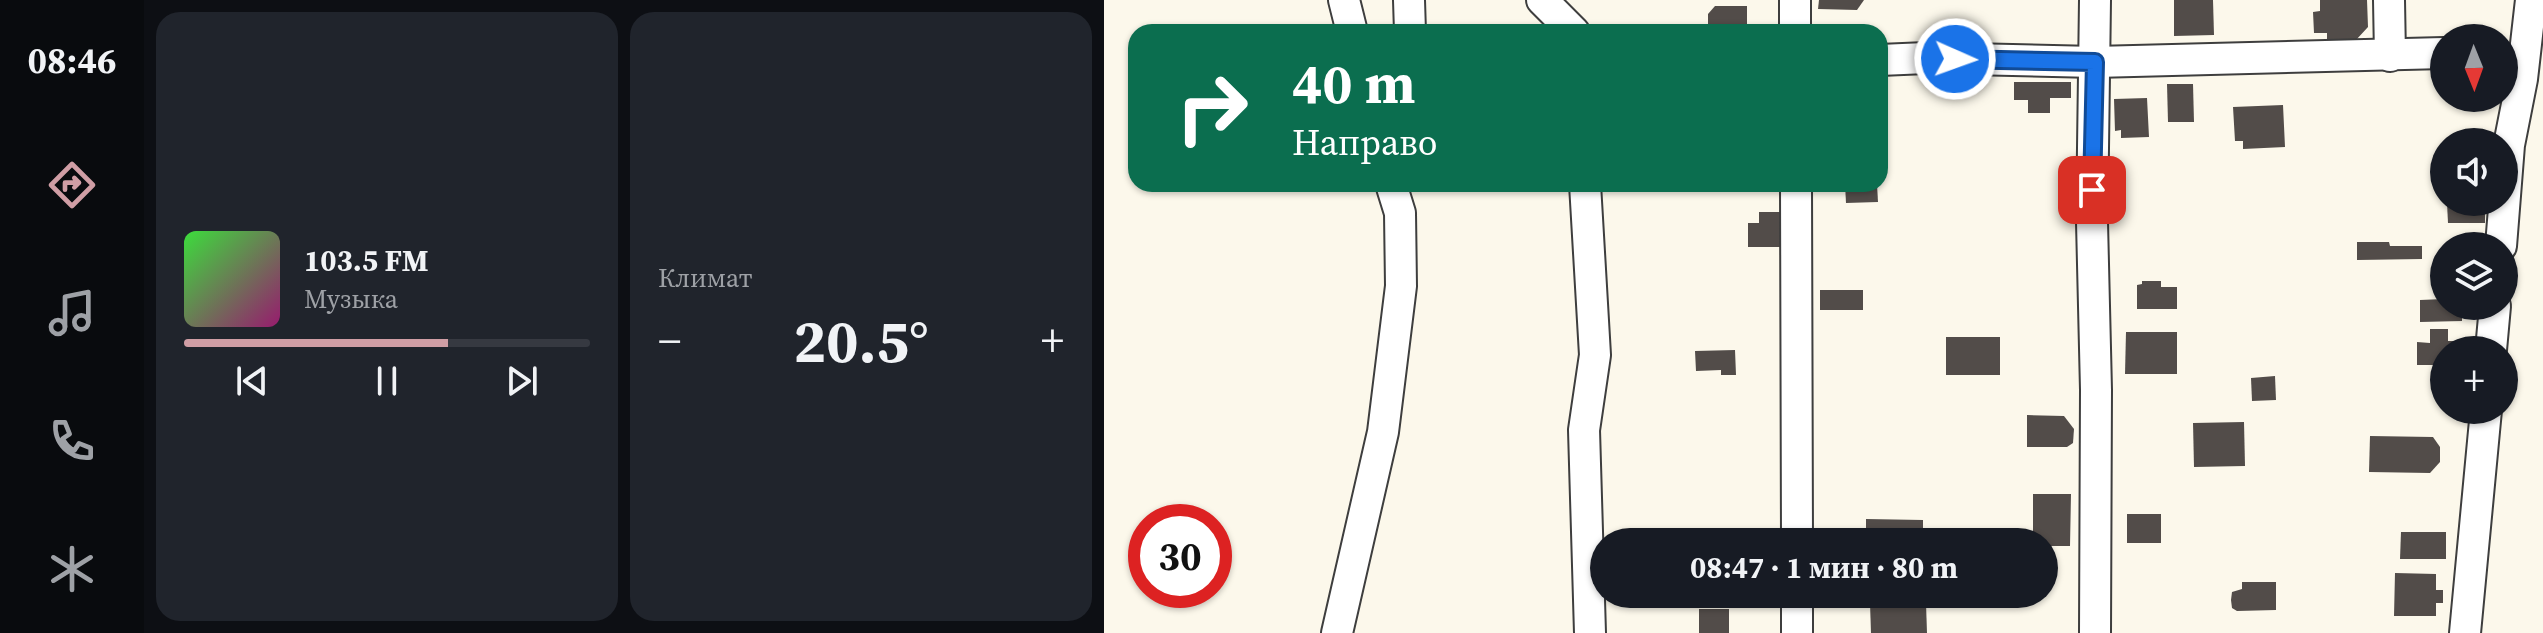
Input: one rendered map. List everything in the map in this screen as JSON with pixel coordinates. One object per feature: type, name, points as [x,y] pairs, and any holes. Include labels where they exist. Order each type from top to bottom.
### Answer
[{"type":"street","points":[[1344,0],[1350,24]]},
{"type":"street","points":[[1409,0],[1410,24]]},
{"type":"street","points":[[1542,0],[1567,24]]},
{"type":"street","points":[[1574,0],[1575,24]]},
{"type":"street","points":[[1795,0],[1795,24]]},
{"type":"street","points":[[2095,0],[2092,222],[2096,390],[2095,633]]},
{"type":"street","points":[[2389,0],[2390,56]]},
{"type":"street","points":[[2502,232],[2509,145],[2523,76],[2531,0]]},
{"type":"street","points":[[1888,60],[2095,62],[2430,54]]},
{"type":"street","points":[[1585,192],[1595,355],[1584,430],[1590,633]]},
{"type":"street","points":[[1796,192],[1797,528]]},
{"type":"street","points":[[1337,633],[1383,432],[1401,286],[1401,198]]},
{"type":"street","points":[[2465,633],[2485,424]]},
{"type":"street","points":[[1797,608],[1797,633]]},
{"type":"building","points":[[1819,0],[1864,0],[1857,10],[1818,9]]},
{"type":"building","points":[[2174,0],[2213,0],[2214,35],[2174,36]]},
{"type":"building","points":[[2320,0],[2367,0],[2368,27],[2356,40],[2327,41],[2327,33],[2314,33],[2313,12],[2320,11]]},
{"type":"building","points":[[1715,6],[1747,6],[1747,24],[1708,24],[1708,14]]},
{"type":"building","points":[[2014,82],[2071,82],[2071,98],[2050,98],[2050,113],[2028,113],[2028,100],[2014,100]]},
{"type":"building","points":[[2167,84],[2193,84],[2194,122],[2168,122]]},
{"type":"building","points":[[2147,98],[2149,137],[2121,138],[2121,130],[2115,131],[2114,99]]},
{"type":"building","points":[[2283,105],[2285,147],[2243,149],[2243,141],[2235,141],[2233,107]]},
{"type":"building","points":[[1845,192],[1877,192],[1878,202],[1846,203]]},
{"type":"building","points":[[1759,212],[1784,212],[1784,247],[1748,247],[1748,223],[1759,223]]},
{"type":"building","points":[[2448,216],[2485,216],[2485,223],[2448,223]]},
{"type":"building","points":[[2357,242],[2422,246],[2422,259],[2357,260]]},
{"type":"building","points":[[2142,281],[2161,281],[2161,287],[2177,287],[2177,309],[2137,309],[2137,285]]},
{"type":"building","points":[[1820,290],[1863,290],[1863,310],[1820,310]]},
{"type":"building","points":[[2420,300],[2430,300],[2430,320],[2462,321],[2420,322]]},
{"type":"building","points":[[2430,329],[2448,329],[2448,336],[2430,336]]},
{"type":"building","points":[[2126,332],[2177,332],[2177,374],[2125,374]]},
{"type":"building","points":[[1946,337],[2000,337],[2000,375],[1946,375]]},
{"type":"building","points":[[2417,342],[2430,343],[2430,365],[2417,365]]},
{"type":"building","points":[[1735,350],[1736,375],[1721,375],[1721,370],[1696,371],[1695,351]]},
{"type":"building","points":[[2275,376],[2276,400],[2252,401],[2251,378]]},
{"type":"building","points":[[2027,415],[2064,416],[2074,429],[2073,443],[2067,447],[2027,447]]},
{"type":"building","points":[[2244,422],[2245,466],[2194,467],[2193,423]]},
{"type":"building","points":[[2370,436],[2433,437],[2440,447],[2440,462],[2430,473],[2369,472]]},
{"type":"building","points":[[2033,494],[2071,494],[2070,546],[2058,546],[2058,528],[2033,528]]},
{"type":"building","points":[[2127,514],[2161,514],[2161,543],[2127,543]]},
{"type":"building","points":[[1866,519],[1923,520],[1923,528],[1866,528]]},
{"type":"building","points":[[2401,532],[2446,532],[2446,559],[2400,559]]},
{"type":"building","points":[[2395,573],[2436,574],[2436,590],[2443,590],[2443,603],[2436,603],[2436,616],[2394,616]]},
{"type":"building","points":[[2242,582],[2276,582],[2276,610],[2237,611],[2232,608],[2232,592],[2242,589]]},
{"type":"building","points":[[1870,608],[1926,608],[1927,633],[1871,633]]},
{"type":"building","points":[[1699,609],[1729,609],[1729,633],[1699,633]]},
{"type":"route","points":[[1955,59],[2095,62],[2092,190]]}]
